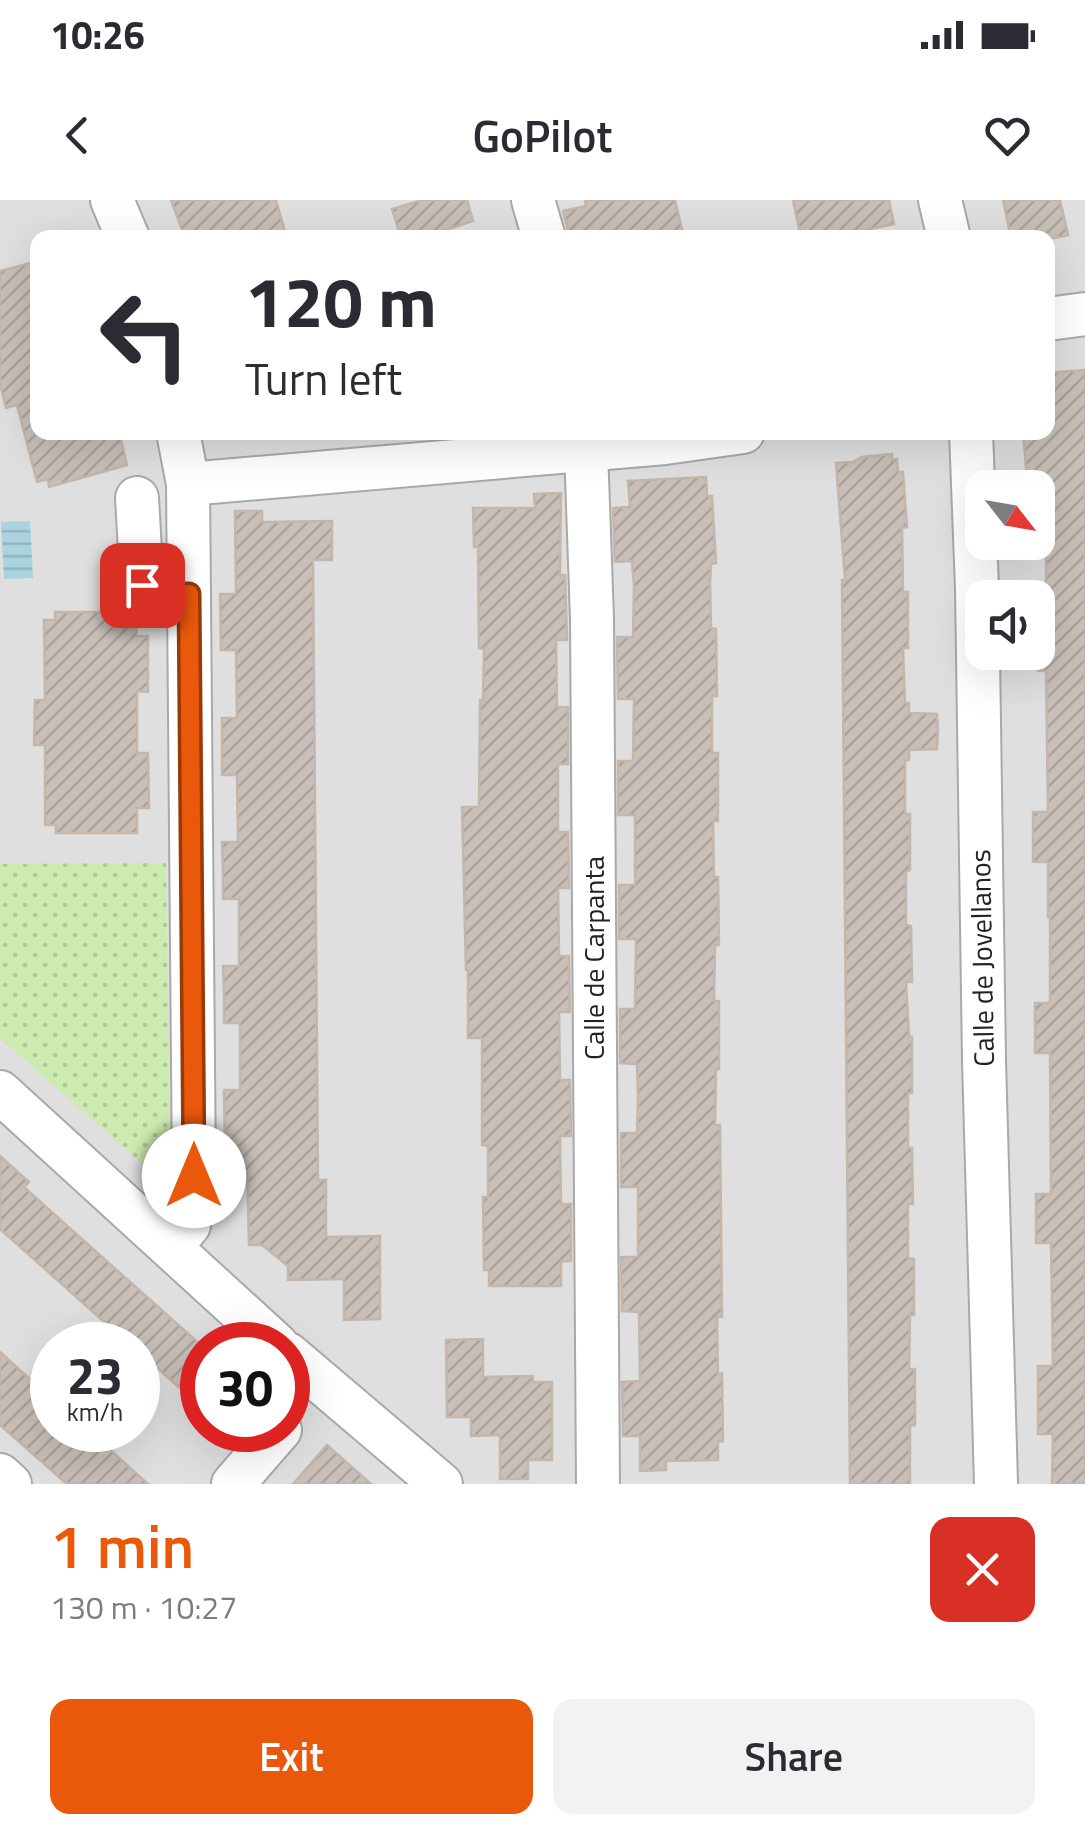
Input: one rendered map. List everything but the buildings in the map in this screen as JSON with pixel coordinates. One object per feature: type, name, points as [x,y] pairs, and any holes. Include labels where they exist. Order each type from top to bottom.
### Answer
[{"type":"street","points":[[112,200],[125,230]]},
{"type":"street","points":[[533,200],[542,230]]},
{"type":"street","points":[[940,200],[947,230]]},
{"type":"street","points":[[1055,318],[1085,314]]},
{"type":"street","points":[[172,1247],[189,1225],[194,1176],[188,484],[180,440]]},
{"type":"street","points":[[188,484],[584,441],[686,440]]},
{"type":"street","name":"Calle de Jovellanos","points":[[970,440],[977,588],[984,1060],[996,1484]]},
{"type":"street","name":"Calle de Carpanta","points":[[584,441],[592,619],[598,1484]]},
{"type":"street","points":[[138,498],[142,585],[148,592],[189,594]]},
{"type":"street","points":[[0,1092],[252,1322]]},
{"type":"street","points":[[310,1375],[441,1484]]},
{"type":"street","points":[[310,1396],[320,1384]]},
{"type":"street","points":[[233,1484],[261,1452]]},
{"type":"street","points":[[0,1476],[10,1484]]},
{"type":"shaded area","points":[[0,200],[1085,200],[1085,1484],[0,1484]]},
{"type":"green space","points":[[166,863],[170,1161],[166,1169],[156,1173],[0,1038],[0,864]]},
{"type":"water","points":[[30,521],[33,578],[4,579],[1,522]]},
{"type":"route","points":[[142,585],[148,592],[189,594],[194,1176]]}]
